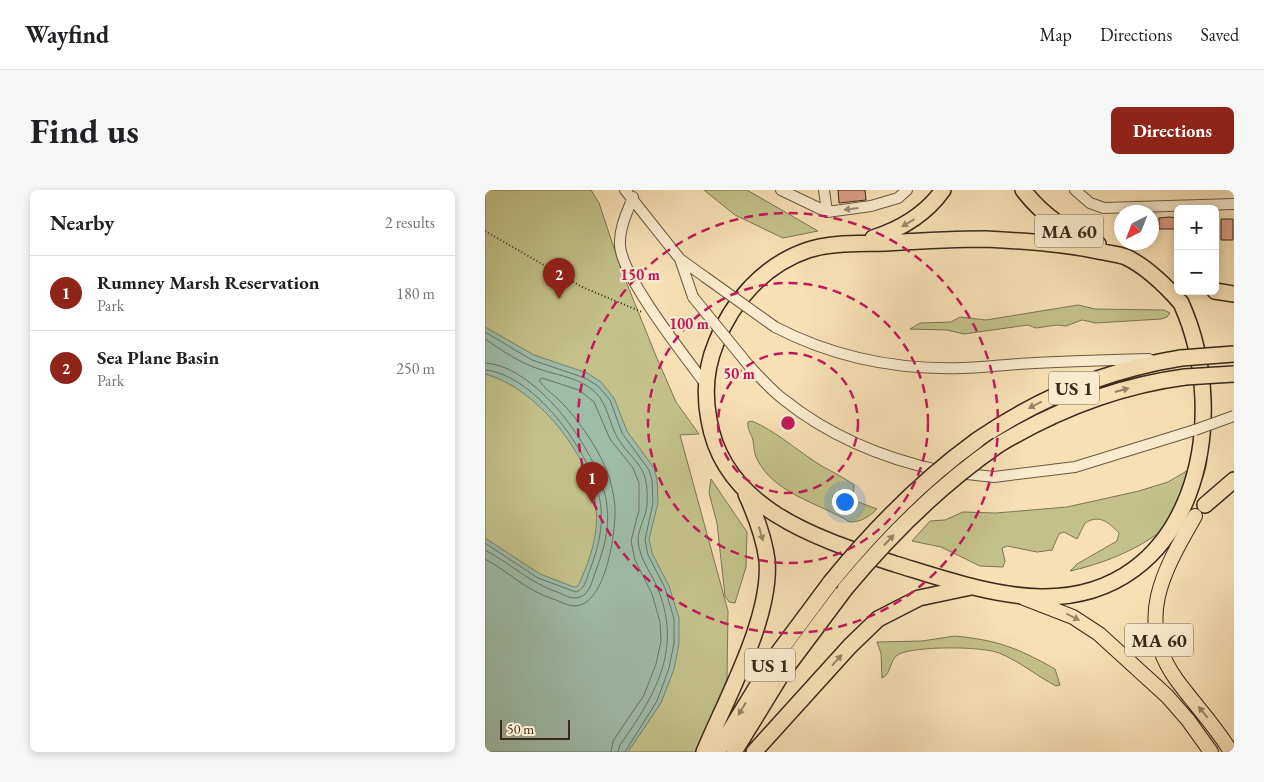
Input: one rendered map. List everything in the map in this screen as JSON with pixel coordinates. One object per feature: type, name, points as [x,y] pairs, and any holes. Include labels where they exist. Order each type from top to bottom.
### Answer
[{"type":"highway","name":"MA 60","points":[[943,190],[927,209],[903,226],[873,238],[813,249],[794,256],[766,273],[747,290],[732,309],[722,328],[710,361],[707,386],[708,413],[713,438],[726,468],[743,489],[774,514],[825,539],[910,569],[1011,594]]},
{"type":"highway","name":"MA 60","points":[[1023,190],[1041,210],[1061,226],[1125,257],[1156,279],[1180,302],[1202,333],[1215,361],[1223,398],[1224,435]]},
{"type":"highway","points":[[845,244],[944,239],[1023,241],[1069,246],[1125,257]]},
{"type":"highway","points":[[1156,279],[1174,282]]},
{"type":"highway","points":[[1219,292],[1234,294]]},
{"type":"highway","name":"US 1","points":[[717,752],[775,657],[830,583],[901,506],[944,466],[976,441],[1029,408],[1076,387],[1125,370],[1181,358],[1234,354]]},
{"type":"highway","name":"US 1","points":[[734,752],[783,672],[845,589],[921,508],[965,468],[998,445],[1037,422],[1085,401],[1134,386],[1185,378],[1234,374]]},
{"type":"highway","name":"MA 60","points":[[1198,513],[1215,476]]},
{"type":"highway","points":[[1011,594],[1039,597],[1065,596],[1111,585],[1136,573],[1158,558],[1178,538],[1198,513],[1234,480]]},
{"type":"highway","points":[[704,752],[756,630],[765,596],[767,570],[764,543],[755,514],[743,489]]},
{"type":"highway","points":[[754,752],[857,638],[878,619],[919,598],[976,586]]},
{"type":"main road","name":"MA 60","points":[[1198,513],[1163,575],[1156,601],[1157,628],[1162,651],[1173,673],[1220,734],[1231,752]]},
{"type":"main road","name":"MA 60","points":[[1011,594],[1062,612],[1099,634],[1167,696],[1188,720],[1211,752]]},
{"type":"main road","points":[[1220,734],[1234,741]]},
{"type":"street","points":[[781,190],[799,195],[827,212],[871,206],[899,198],[907,190]]},
{"type":"street","points":[[824,190],[827,212]]},
{"type":"street","points":[[1075,190],[1090,203],[1104,208],[1234,204]]},
{"type":"street","points":[[629,194],[680,259],[775,327],[805,342],[833,352],[864,360],[914,366],[961,368],[1181,358]]},
{"type":"street","points":[[629,194],[620,230],[619,247],[625,264],[657,318],[707,386]]},
{"type":"street","points":[[680,259],[693,296],[750,367],[782,398],[812,420],[844,438],[919,466],[951,473],[995,477],[1075,467],[1234,416]]},
{"type":"path","points":[[485,231],[597,296],[657,318]]},
{"type":"shaded area","points":[[485,190],[591,190],[599,203],[621,269],[676,402],[699,434],[680,435],[728,611],[727,679],[698,752],[485,752]]},
{"type":"shaded area","points":[[704,190],[747,190],[818,231],[783,238],[735,215]]},
{"type":"shaded area","points":[[1078,305],[1095,309],[1164,310],[1170,313],[1167,317],[1161,319],[1096,323],[1082,320],[1066,326],[1057,325],[1036,328],[1028,325],[964,334],[947,330],[910,329],[920,323],[951,322],[960,317],[986,320]]},
{"type":"shaded area","points":[[752,421],[776,434],[819,464],[854,485],[853,500],[877,509],[865,518],[850,522],[798,496],[774,481],[756,457],[748,427],[748,422]]},
{"type":"shaded area","points":[[1207,459],[1198,488],[1188,505],[1175,519],[1143,543],[1126,552],[1089,566],[1070,571],[1077,564],[1117,541],[1119,533],[1103,520],[1095,519],[1085,523],[1077,539],[1064,532],[1059,534],[1052,550],[1037,552],[1007,546],[1002,548],[1005,561],[1003,567],[980,566],[941,547],[912,541],[930,521],[945,520],[963,512],[996,513],[1067,507],[1139,491],[1168,482]]},
{"type":"shaded area","points":[[711,479],[747,532],[746,567],[735,603],[729,602],[725,596],[717,523],[709,493]]},
{"type":"shaded area","points":[[955,636],[983,640],[1018,650],[1055,669],[1060,685],[1056,686],[999,653],[964,648],[920,649],[899,654],[882,678],[881,653],[877,642],[922,641]]},
{"type":"water","points":[[485,327],[534,355],[587,373],[601,382],[614,398],[627,431],[654,468],[657,480],[658,503],[649,539],[652,553],[669,586],[679,618],[679,644],[674,669],[661,703],[628,752],[485,752],[485,538],[540,574],[574,587],[578,586],[586,568],[595,538],[597,519],[592,488],[584,467],[558,427],[524,393],[485,374]]},
{"type":"building","points":[[838,190],[865,190],[866,200],[839,203]]},
{"type":"building","points":[[1159,218],[1174,218],[1174,229],[1159,229]]},
{"type":"building","points":[[1221,219],[1233,219],[1233,240],[1221,240]]},
{"type":"place","name":"Sea Plane Basin","points":[[559,299]]},
{"type":"place","name":"Rumney Marsh Reservation","points":[[592,503]]}]
